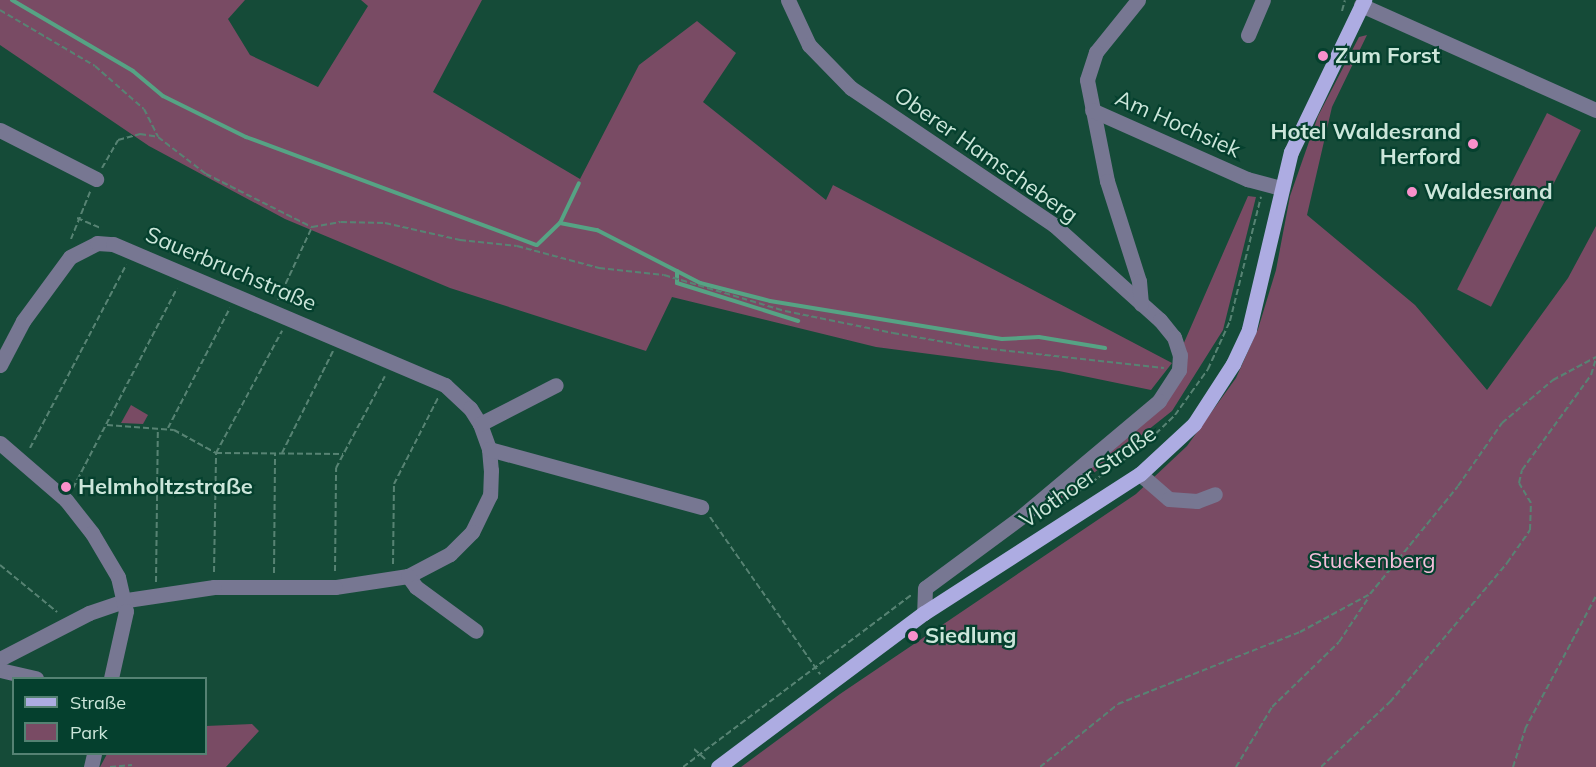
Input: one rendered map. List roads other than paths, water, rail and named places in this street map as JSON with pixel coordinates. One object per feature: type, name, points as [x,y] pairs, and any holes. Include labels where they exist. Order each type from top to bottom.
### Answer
[{"type":"main road","name":"Vlothoer Straße","points":[[718,767],[924,613],[1140,474],[1194,424],[1233,364],[1252,318],[1273,186],[1362,3]]},
{"type":"street","name":"Oberer Hamscheberg","points":[[788,0],[809,45],[851,88],[1054,225],[1141,304],[1174,338],[1180,355],[1179,370],[1159,400],[1130,429],[994,538],[925,588],[924,613]]},
{"type":"street","name":"Am Hochsiek","points":[[1138,0],[1088,67],[1092,110],[1118,222],[1139,281],[1141,304]]},
{"type":"street","points":[[1248,35],[1263,0]]},
{"type":"street","points":[[1362,3],[1596,110]]},
{"type":"street","name":"Am Hochsiek","points":[[1092,110],[1247,179],[1273,186]]},
{"type":"street","points":[[0,130],[96,179]]},
{"type":"street","name":"Sauerbruchstraße","points":[[0,365],[29,312],[70,257],[97,243],[134,252],[393,360],[445,385],[470,408],[480,424],[489,448],[490,495],[472,532],[450,554],[400,578],[334,587],[214,587],[127,600],[68,623],[0,659]]},
{"type":"street","points":[[480,424],[556,385]]},
{"type":"street","points":[[0,443],[23,460],[66,500],[108,556],[127,600],[111,677]]},
{"type":"street","points":[[489,448],[701,507]]},
{"type":"street","points":[[1140,474],[1169,499],[1197,501],[1215,494]]},
{"type":"street","points":[[400,578],[416,587],[476,632]]},
{"type":"street","points":[[0,670],[32,677]]},
{"type":"waterway","points":[[12,0],[133,71],[163,96],[246,137],[537,245],[560,223],[597,230],[700,283],[770,301],[1002,339],[1039,337],[1105,348]]},
{"type":"waterway","points":[[560,223],[579,183]]},
{"type":"waterway","points":[[677,271],[677,283],[798,321]]},
{"type":"place","name":"Zum Forst","points":[[1323,56]]},
{"type":"place","name":"Hotel Waldesrand Herford","points":[[1473,144]]},
{"type":"place","name":"Waldesrand","points":[[1412,192]]},
{"type":"place","name":"Helmholtzstraße","points":[[66,487]]},
{"type":"place","name":"Siedlung","points":[[913,636]]},
{"type":"park label","name":"Stuckenberg","points":[[1372,561]]}]
